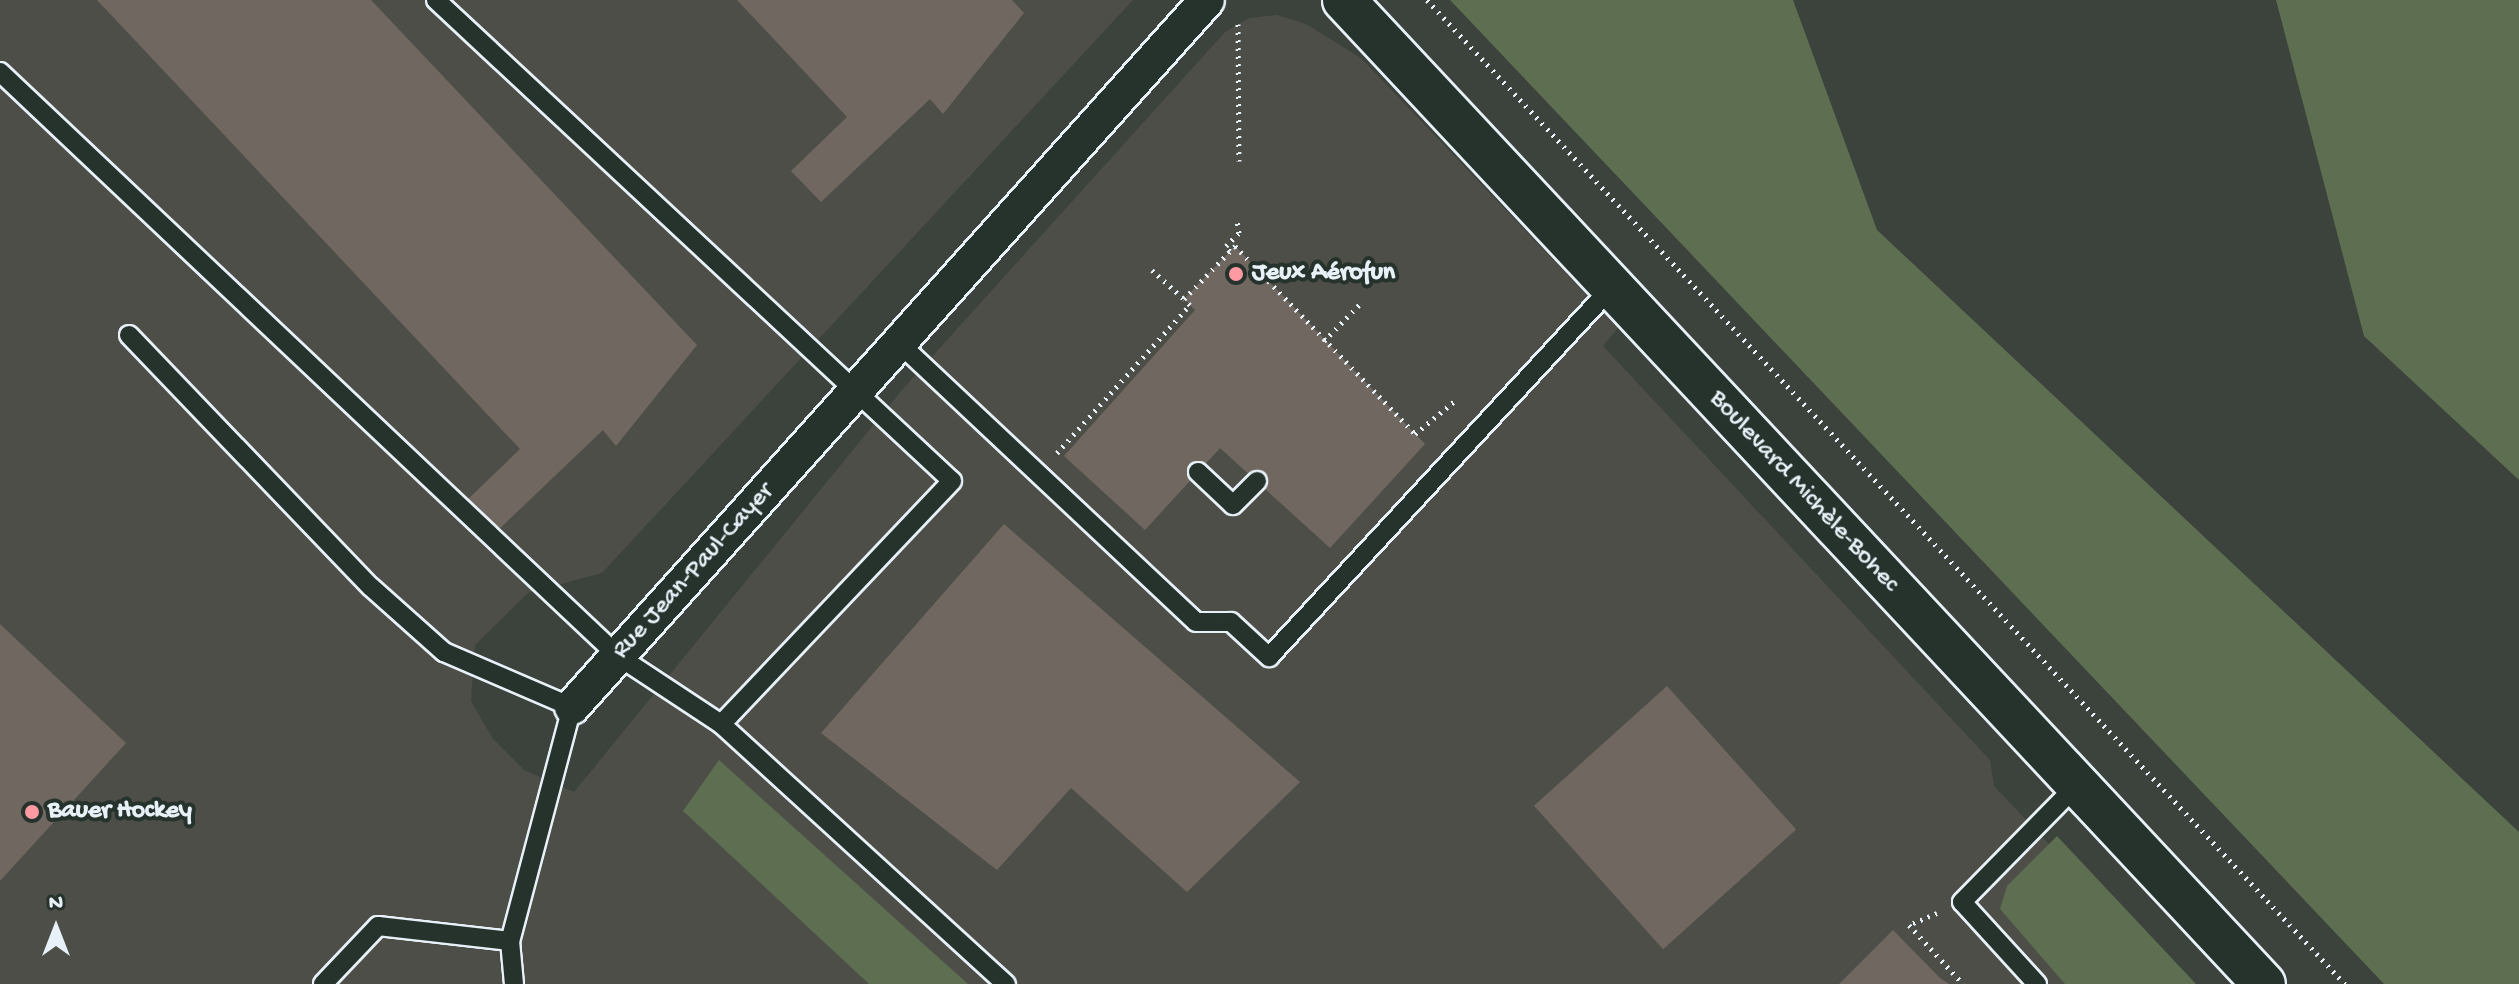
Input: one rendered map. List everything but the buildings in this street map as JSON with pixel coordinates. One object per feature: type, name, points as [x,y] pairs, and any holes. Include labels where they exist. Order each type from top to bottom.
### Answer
[{"type":"street","name":"Rue Jean-Paul-Cayer","points":[[572,707],[1207,0]]},
{"type":"street","name":"Boulevard Michèle-Bohec","points":[[1344,0],[2264,984]]},
{"type":"lane","points":[[436,0],[854,393],[952,481],[721,724]]},
{"type":"lane","points":[[0,72],[618,656],[721,724],[1006,984]]},
{"type":"lane","points":[[899,343],[1196,622],[1231,622],[1269,657],[1612,287]]},
{"type":"lane","points":[[129,335],[371,587],[444,652],[572,707],[510,941],[514,984]]},
{"type":"lane","points":[[1198,472],[1233,505],[1257,481]]},
{"type":"lane","points":[[2037,984],[1962,902],[2077,785]]},
{"type":"lane","points":[[323,984],[378,926],[510,941]]},
{"type":"path","points":[[1427,0],[2345,984]]},
{"type":"path","points":[[1238,24],[1239,161]]},
{"type":"path","points":[[1230,251],[1226,246],[1239,233],[1237,221]]},
{"type":"path","points":[[1184,299],[1235,246],[1415,434],[1456,400]]},
{"type":"path","points":[[1053,459],[1190,305],[1152,270]]},
{"type":"path","points":[[1324,341],[1361,303]]},
{"type":"path","points":[[1909,925],[1963,984]]},
{"type":"shaded area","points":[[0,0],[1133,0],[602,573],[528,593],[475,645],[471,701],[493,739],[524,770],[574,792],[901,391],[1225,32],[1249,18],[1277,15],[1306,24],[1361,58],[1618,328],[1603,346],[1990,760],[1994,786],[2182,984],[0,984]]},
{"type":"green space","points":[[1450,0],[1793,0],[1877,230],[2519,832],[2519,984],[2384,984]]},
{"type":"green space","points":[[2276,0],[2519,0],[2519,480],[2364,336]]},
{"type":"green space","points":[[719,760],[968,984],[869,984],[683,811]]},
{"type":"green space","points":[[2057,836],[2196,984],[2065,984],[2000,909],[2007,886]]},
{"type":"place","name":"Jeux Aérofun","points":[[1236,274]]},
{"type":"place","name":"Bauer Hockey","points":[[32,812]]}]
